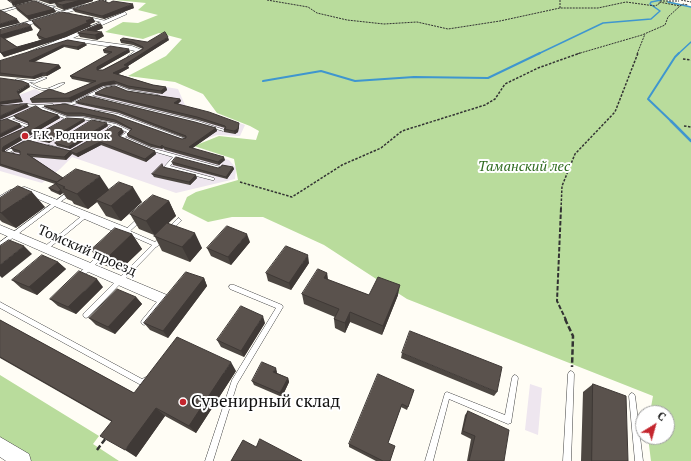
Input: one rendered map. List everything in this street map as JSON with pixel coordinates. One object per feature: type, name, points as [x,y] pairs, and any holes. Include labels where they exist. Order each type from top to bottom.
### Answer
[{"type":"street","points":[[0,32],[101,2]]},
{"type":"street","points":[[29,53],[69,39],[125,13]]},
{"type":"street","points":[[69,39],[132,48],[140,51],[121,61]]},
{"type":"street","points":[[0,201],[13,192],[25,190],[86,215],[124,235]]},
{"type":"street","name":"Томский проезд","points":[[0,229],[163,299]]},
{"type":"street","points":[[0,446],[22,461]]},
{"type":"lane","points":[[0,12],[37,2],[65,13],[72,14]]},
{"type":"lane","points":[[50,7],[63,3]]},
{"type":"lane","points":[[85,17],[105,22]]},
{"type":"lane","points":[[15,80],[34,82],[45,78]]},
{"type":"lane","points":[[23,81],[44,91],[50,90],[63,83]]},
{"type":"lane","points":[[13,106],[26,104],[38,106],[72,104],[105,88],[116,86],[128,91],[165,97]]},
{"type":"lane","points":[[88,96],[175,116],[223,130]]},
{"type":"lane","points":[[65,105],[80,108]]},
{"type":"lane","points":[[31,110],[38,106]]},
{"type":"lane","points":[[38,106],[67,118],[82,118],[115,125],[130,132],[122,137],[150,149],[220,168]]},
{"type":"lane","points":[[87,109],[117,115],[184,139]]},
{"type":"lane","points":[[0,123],[24,113]]},
{"type":"lane","points":[[61,122],[67,118]]},
{"type":"lane","points":[[9,119],[29,127],[18,133]]},
{"type":"lane","points":[[87,124],[93,120]]},
{"type":"lane","points":[[103,133],[115,125]]},
{"type":"lane","points":[[20,156],[7,152],[41,133]]},
{"type":"lane","points":[[28,140],[35,142]]},
{"type":"lane","points":[[50,146],[56,142]]},
{"type":"lane","points":[[43,144],[72,152],[78,148]]},
{"type":"lane","points":[[176,156],[167,167],[212,179]]},
{"type":"lane","points":[[0,246],[72,191]]},
{"type":"lane","points":[[148,212],[124,235],[156,245]]},
{"type":"lane","points":[[46,248],[86,215]]},
{"type":"lane","points":[[86,315],[179,220]]},
{"type":"lane","points":[[73,282],[105,252]]},
{"type":"lane","points":[[209,461],[234,382],[280,307],[232,287]]},
{"type":"lane","points":[[144,322],[163,299]]},
{"type":"lane","points":[[1,307],[143,383],[152,372]]},
{"type":"lane","points":[[567,461],[571,374]]},
{"type":"lane","points":[[429,461],[447,395],[508,420],[514,378]]},
{"type":"lane","points":[[632,396],[638,461]]},
{"type":"path","points":[[101,2],[107,0]]},
{"type":"path","points":[[267,0],[286,2],[308,7],[317,13],[348,20],[384,24],[417,22],[448,28],[500,20],[560,8],[598,8],[631,2]]},
{"type":"path","points":[[560,0],[560,8]]},
{"type":"path","points":[[625,0],[655,6],[660,4],[659,2],[662,0],[678,0],[691,6]]},
{"type":"path","points":[[681,0],[691,2]]},
{"type":"path","points":[[659,2],[688,5]]},
{"type":"path","points":[[240,182],[292,197],[342,165],[381,148],[402,132],[485,105],[495,99],[501,88],[526,73],[569,56],[645,34],[665,25],[668,17],[681,5]]},
{"type":"path","points":[[571,374],[574,336],[557,301],[562,186],[575,154],[615,112],[645,34]]},
{"type":"path","points":[[683,59],[691,60]]},
{"type":"path","points":[[684,126],[691,127]]},
{"type":"path","points":[[97,450],[110,433]]},
{"type":"shaded area","name":"Г.К. Родничок","points":[[113,78],[178,89],[185,105],[245,125],[240,136],[217,135],[186,146],[229,160],[236,168],[235,179],[176,193],[72,157],[60,169],[42,183],[0,171],[0,99],[9,99],[35,89],[43,93],[68,97]]},
{"type":"shaded area","points":[[530,384],[542,388],[538,435],[525,430]]},
{"type":"green space","name":"Таманский лес","points":[[115,0],[665,0],[691,7],[691,461],[651,461],[649,445],[675,445],[675,405],[651,405],[653,396],[407,299],[324,245],[263,217],[232,217],[208,222],[182,209],[187,197],[196,192],[238,180],[234,159],[194,146],[219,136],[256,140],[259,131],[217,113],[203,94],[175,82],[128,76],[166,56],[182,39],[159,33],[143,39],[105,32],[123,22],[138,23],[158,15],[138,10],[146,3]]},
{"type":"green space","points":[[0,375],[99,436],[93,444],[119,461],[30,461],[0,440]]},
{"type":"building","points":[[8,0],[19,0],[11,2]]},
{"type":"building","points":[[66,0],[81,0],[62,5],[55,3]]},
{"type":"building","points":[[102,0],[109,3],[113,1],[133,4],[102,16],[73,9]]},
{"type":"building","points":[[35,1],[54,9],[27,16],[15,6]]},
{"type":"building","points":[[0,10],[17,19],[0,24]]},
{"type":"building","points":[[62,12],[93,18],[86,21],[89,22],[46,39],[37,35],[41,29],[32,21]]},
{"type":"building","points":[[26,23],[31,26],[0,35],[0,30]]},
{"type":"building","points":[[101,24],[87,30],[102,32],[95,35],[78,33]]},
{"type":"building","points":[[165,32],[168,37],[124,65],[128,66],[113,73],[153,85],[166,87],[161,91],[128,86],[114,81],[102,83],[69,98],[30,99],[49,89],[65,94],[96,81],[70,76],[112,52],[103,50],[110,46],[129,49],[97,67],[97,70],[103,70],[143,49],[143,47],[132,42],[120,40],[123,38],[147,42]]},
{"type":"building","points":[[0,36],[17,47],[39,41],[1,53],[0,51]]},
{"type":"building","points":[[68,40],[85,43],[77,47],[63,45],[29,61],[59,65],[46,73],[32,77],[0,73],[0,61]]},
{"type":"building","points":[[0,78],[22,81],[29,84],[17,91],[21,99],[0,102]]},
{"type":"building","points":[[115,86],[127,91],[180,99],[174,103],[209,112],[239,123],[238,129],[234,131],[224,129],[226,128],[225,126],[197,117],[95,93],[105,88]]},
{"type":"building","points":[[88,96],[216,128],[189,147],[224,157],[218,162],[164,147],[162,145],[160,147],[127,134],[132,129],[115,120],[81,113],[66,113],[44,106],[65,104],[114,115],[182,139],[186,138],[186,136],[117,110],[76,102]]},
{"type":"building","points":[[27,104],[0,116],[0,106]]},
{"type":"building","points":[[36,106],[42,110],[58,115],[3,147],[2,151],[20,155],[20,151],[11,148],[27,140],[70,151],[64,157],[27,154],[63,178],[57,182],[0,164],[0,139],[29,126],[28,122],[14,116]]},
{"type":"building","points":[[67,118],[84,119],[47,141],[33,137]]},
{"type":"building","points":[[7,119],[20,124],[0,134],[0,121]]},
{"type":"building","points":[[92,120],[107,123],[68,147],[55,143]]},
{"type":"building","points":[[114,126],[122,129],[118,133],[119,136],[155,151],[145,159],[100,142],[76,154],[70,151]]},
{"type":"building","points":[[176,157],[218,168],[222,165],[233,167],[226,177],[172,162]]},
{"type":"building","points":[[162,164],[163,167],[196,175],[189,182],[152,174]]},
{"type":"building","points":[[76,169],[100,176],[77,194],[56,183]]},
{"type":"building","points":[[119,182],[133,187],[111,206],[96,200]]},
{"type":"building","points":[[56,184],[61,190],[58,192],[49,188]]},
{"type":"building","points":[[18,186],[32,192],[1,213],[0,198]]},
{"type":"building","points":[[153,195],[169,201],[146,221],[130,214]]},
{"type":"building","points":[[167,223],[195,233],[182,247],[154,236]]},
{"type":"building","points":[[227,226],[247,234],[228,257],[207,248]]},
{"type":"building","points":[[115,228],[132,234],[108,257],[91,250]]},
{"type":"building","points":[[9,240],[24,246],[0,265],[0,246]]},
{"type":"building","points":[[286,246],[308,255],[289,283],[266,273]]},
{"type":"building","points":[[42,255],[58,262],[29,287],[12,280]]},
{"type":"building","points":[[318,269],[327,273],[324,278],[369,295],[378,277],[400,285],[383,326],[350,312],[345,323],[334,319],[339,309],[302,294]]},
{"type":"building","points":[[79,271],[97,279],[68,307],[50,299]]},
{"type":"building","points":[[186,272],[204,278],[163,331],[144,323]]},
{"type":"building","points":[[117,289],[136,297],[108,327],[89,318]]},
{"type":"building","points":[[241,306],[263,316],[241,351],[217,340]]},
{"type":"building","points":[[0,320],[134,393],[177,337],[231,362],[189,426],[156,408],[125,450],[100,436],[112,421],[0,357]]},
{"type":"building","points":[[410,331],[502,367],[497,392],[402,353]]},
{"type":"building","points":[[262,362],[276,368],[273,372],[288,378],[280,393],[252,381]]},
{"type":"building","points":[[378,374],[414,390],[408,407],[402,404],[388,443],[395,446],[390,461],[383,461],[349,444]]},
{"type":"building","points":[[593,384],[626,396],[628,461],[592,461]]},
{"type":"building","points":[[468,411],[509,430],[504,461],[469,461],[475,436],[463,431]]},
{"type":"building","points":[[260,439],[302,461],[231,461],[243,440],[256,447]]},
{"type":"waterway","points":[[538,54],[603,23],[651,19],[660,11],[650,4],[651,2],[661,0]]},
{"type":"waterway","points":[[668,2],[691,7]]},
{"type":"waterway","points":[[678,54],[691,42]]},
{"type":"waterway","points":[[263,81],[321,71],[355,81],[414,77],[488,78],[540,53]]},
{"type":"waterway","points":[[672,122],[648,99],[678,54]]},
{"type":"waterway","points":[[672,122],[691,141]]},
{"type":"place","name":"Г.К. Родничок","points":[[25,136]]},
{"type":"place","name":"Сувенирный склад","points":[[183,402]]}]
